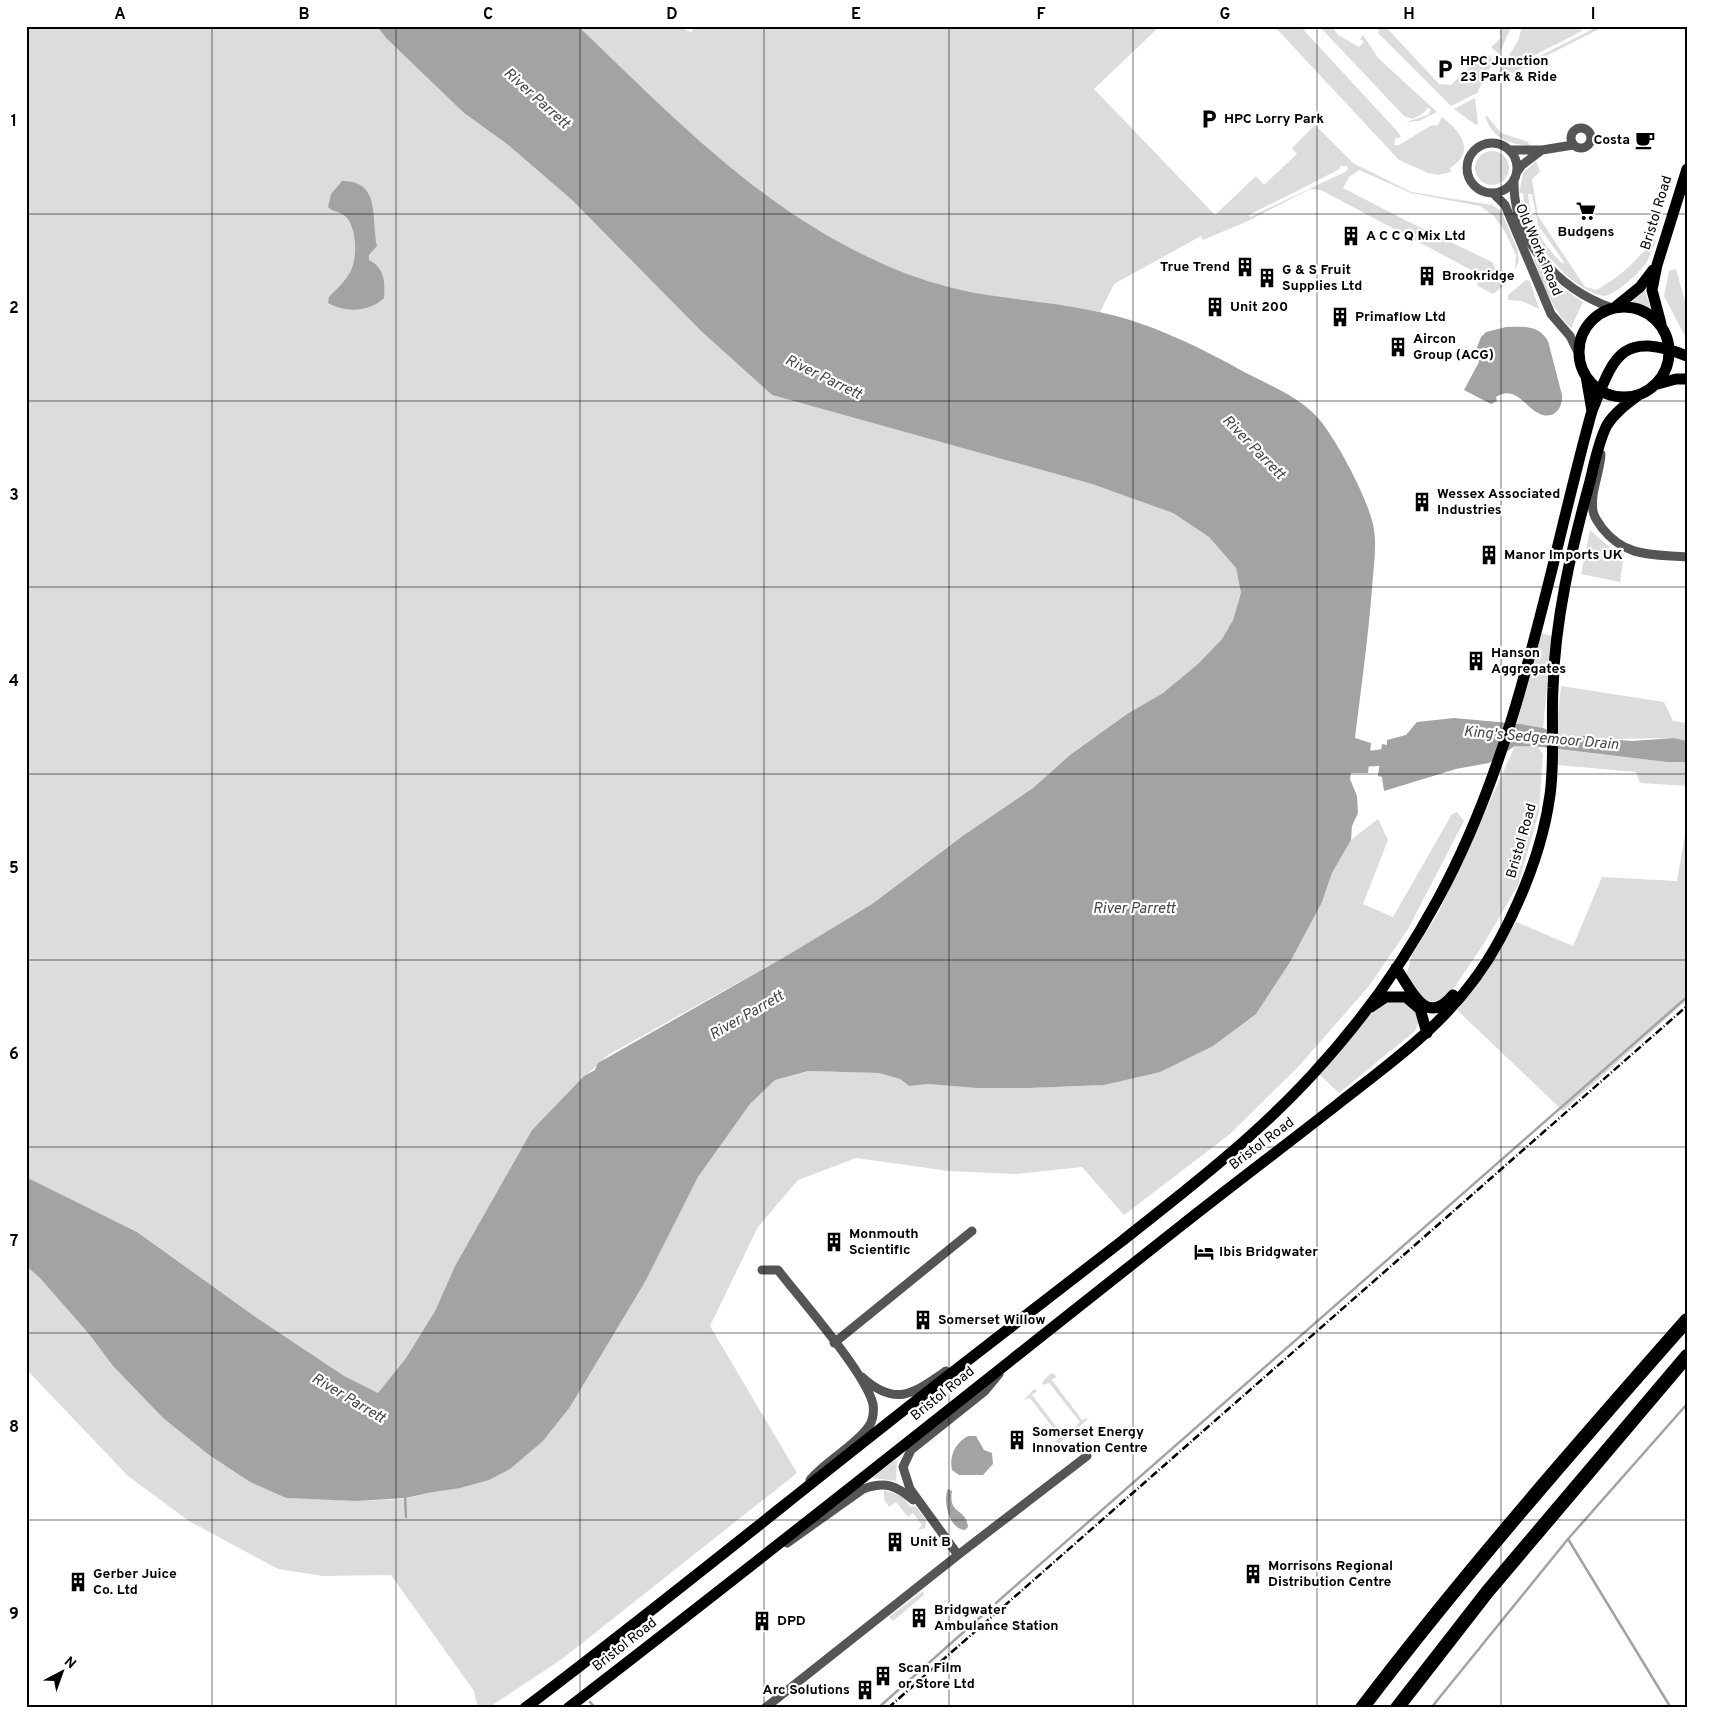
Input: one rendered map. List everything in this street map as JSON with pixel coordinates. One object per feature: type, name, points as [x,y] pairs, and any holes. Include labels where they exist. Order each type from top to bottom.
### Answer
[{"type":"highway","points":[[1362,1708],[1398,1660],[1577,1445],[1687,1320]]},
{"type":"highway","points":[[1397,1708],[1494,1584],[1687,1356]]},
{"type":"main road","name":"Bristol Road","points":[[1669,350],[1652,298],[1657,265],[1687,169]]},
{"type":"main road","name":"Bristol Road","points":[[525,1708],[690,1582],[802,1490],[1230,1154],[1313,1074],[1367,1009],[1396,968],[1433,908],[1459,859],[1495,770],[1513,718],[1592,411],[1586,376],[1579,354],[1585,329],[1596,316],[1613,308],[1640,287],[1657,265]]},
{"type":"main road","points":[[1613,308],[1624,307],[1642,310],[1657,321],[1664,332],[1687,356]]},
{"type":"main road","points":[[1592,411],[1612,364],[1623,352],[1642,347],[1669,350],[1687,356]]},
{"type":"main road","points":[[1653,386],[1664,371],[1669,350]]},
{"type":"main road","points":[[1586,376],[1601,390],[1622,397],[1640,394]]},
{"type":"main road","points":[[1653,386],[1676,379],[1687,379]]},
{"type":"main road","name":"Bristol Road","points":[[568,1708],[1014,1356],[1404,1055],[1467,989],[1500,938],[1526,884],[1537,852],[1550,796],[1553,760],[1552,713],[1556,646],[1562,602],[1583,508],[1601,441],[1607,426],[1615,415],[1640,394],[1653,386]]},
{"type":"main road","points":[[1396,968],[1420,1004],[1438,1008],[1445,1005],[1487,949],[1500,938]]},
{"type":"main road","points":[[1367,1009],[1386,997],[1406,997],[1420,1009],[1427,1033]]},
{"type":"street","points":[[1509,150],[1542,150],[1572,141]]},
{"type":"street","points":[[1516,176],[1514,156],[1502,146],[1486,144],[1479,147],[1470,158],[1468,172],[1473,184],[1484,192],[1493,193],[1506,189],[1516,176],[1522,165],[1542,150]]},
{"type":"street","name":"Old Works Road","points":[[1516,176],[1514,193],[1518,215],[1527,238],[1556,275],[1577,292],[1613,308]]},
{"type":"street","name":"Old Works Road","points":[[1493,193],[1505,205],[1554,321],[1570,336],[1579,354]]},
{"type":"street","points":[[1601,441],[1601,460],[1594,492],[1593,513],[1597,521],[1615,542],[1626,550],[1648,555],[1687,557]]},
{"type":"street","points":[[834,1342],[972,1231]]},
{"type":"street","points":[[762,1270],[778,1270],[854,1370],[872,1402],[874,1411],[872,1421],[864,1433],[819,1468],[802,1490]]},
{"type":"street","points":[[854,1370],[882,1392],[904,1395],[916,1392],[954,1365],[976,1354]]},
{"type":"street","points":[[958,1555],[905,1480],[903,1467],[905,1458],[923,1439],[985,1391],[1014,1356]]},
{"type":"street","points":[[765,1708],[958,1555],[1087,1456]]},
{"type":"street","points":[[734,1578],[802,1534],[863,1489],[876,1484],[891,1485],[902,1490],[923,1508]]},
{"type":"shaded area","points":[[26,26],[377,26],[386,38],[464,113],[507,144],[572,200],[701,331],[772,395],[1092,484],[1173,513],[1209,537],[1236,568],[1241,593],[1233,620],[1222,639],[1199,663],[1163,693],[1127,714],[1070,755],[1033,788],[964,835],[872,904],[793,952],[608,1055],[584,1076],[532,1130],[455,1266],[435,1311],[406,1358],[378,1393],[344,1377],[257,1318],[137,1232],[26,1177]]},
{"type":"shaded area","points":[[578,26],[677,26],[691,32],[697,26],[1160,26],[1094,89],[1215,215],[1256,176],[1264,185],[1297,154],[1292,148],[1315,125],[1353,163],[1411,192],[1492,205],[1501,211],[1518,251],[1519,261],[1515,270],[1516,255],[1504,230],[1493,215],[1480,206],[1411,193],[1359,170],[1349,177],[1343,188],[1492,262],[1504,285],[1493,294],[1478,286],[1475,272],[1321,190],[1310,189],[1248,221],[1203,240],[1201,236],[1114,284],[1100,312],[960,290],[886,266],[836,241],[788,212],[701,142]],"holes":[[[1341,166],[1347,166],[1348,169],[1345,172],[1250,217],[1249,215],[1338,170]]]},
{"type":"shaded area","points":[[1274,26],[1300,26],[1397,131],[1401,137],[1395,139],[1394,145],[1399,145],[1432,125],[1437,126],[1442,117],[1455,128],[1463,141],[1463,155],[1450,168],[1451,172],[1438,175],[1428,173],[1399,160]]},
{"type":"shaded area","points":[[1319,26],[1336,26],[1334,29],[1338,35],[1359,47],[1364,42],[1360,39],[1363,35],[1378,58],[1437,112],[1419,121],[1406,122],[1428,115],[1431,109],[1427,108],[1425,112],[1413,119],[1404,116]]},
{"type":"shaded area","points":[[1375,26],[1385,26],[1439,84],[1451,85],[1484,53],[1491,57],[1492,64],[1477,93],[1451,106],[1378,33],[1379,31]]},
{"type":"shaded area","points":[[1504,26],[1512,26],[1499,54],[1491,47],[1502,37],[1499,32]]},
{"type":"shaded area","points":[[1522,26],[1577,26],[1582,31],[1529,58],[1530,61],[1595,28],[1594,26],[1605,26],[1491,84],[1518,41]]},
{"type":"shaded area","points":[[1475,98],[1478,124],[1476,125],[1454,109]]},
{"type":"shaded area","points":[[1485,116],[1501,133],[1528,142],[1530,146],[1515,144],[1497,135],[1488,124]]},
{"type":"shaded area","points":[[1492,151],[1504,156],[1509,168],[1504,180],[1492,185],[1480,180],[1475,168],[1480,156]]},
{"type":"shaded area","points":[[1536,161],[1540,172],[1532,179],[1538,216],[1585,287],[1597,290],[1615,278],[1641,255],[1654,239],[1656,241],[1647,262],[1635,276],[1619,289],[1606,296],[1583,288],[1550,258],[1534,234],[1529,224],[1523,193],[1519,193],[1523,173]],"holes":[[[1528,194],[1532,194],[1538,225],[1564,262],[1563,264],[1543,241],[1534,223]]]},
{"type":"shaded area","points":[[1533,257],[1561,287],[1583,302],[1571,328],[1553,304]]},
{"type":"shaded area","points":[[1676,269],[1687,308],[1687,340],[1664,296],[1669,271]]},
{"type":"shaded area","points":[[1526,280],[1530,281],[1539,309],[1522,301],[1508,300],[1508,295]]},
{"type":"shaded area","points":[[1645,290],[1651,309],[1631,302]]},
{"type":"shaded area","points":[[1590,530],[1614,551],[1624,554],[1620,582],[1581,574]]},
{"type":"shaded area","points":[[1540,633],[1552,636],[1543,728],[1517,724]]},
{"type":"shaded area","points":[[1561,686],[1664,702],[1673,721],[1687,723],[1687,741],[1674,738],[1606,739],[1591,736],[1564,736],[1556,733]]},
{"type":"shaded area","points":[[1515,746],[1538,747],[1543,754],[1539,812],[1518,885],[1483,945],[1447,998],[1439,1002],[1425,1001],[1406,976],[1412,955],[1438,913]]},
{"type":"shaded area","points":[[1555,749],[1667,762],[1687,762],[1687,786],[1640,783],[1636,772],[1557,765]]},
{"type":"shaded area","points":[[1457,812],[1464,821],[1408,929],[1369,986],[1298,1067],[1230,1134],[1124,1215],[1082,1167],[1015,1174],[949,1171],[856,1158],[798,1180],[758,1227],[710,1326],[797,1473],[562,1659],[488,1708],[478,1708],[474,1691],[391,1575],[323,1576],[278,1569],[189,1521],[128,1476],[26,1369],[26,1266],[39,1277],[89,1334],[113,1366],[163,1418],[209,1455],[250,1482],[286,1498],[356,1501],[405,1499],[433,1492],[543,1441],[570,1407],[645,1282],[698,1177],[750,1104],[775,1080],[808,1071],[879,1073],[900,1079],[909,1086],[928,1084],[976,1088],[1028,1088],[1104,1085],[1322,902],[1332,873],[1351,840],[1378,819],[1388,840],[1363,904],[1393,917],[1452,814]]},
{"type":"shaded area","points":[[1687,823],[1687,1000],[1563,1111],[1457,1010],[1516,922],[1573,946],[1602,877],[1677,881]]},
{"type":"shaded area","points":[[1396,998],[1410,1006],[1415,1012],[1419,1020],[1415,1031],[1339,1093],[1319,1074],[1372,1012]]},
{"type":"shaded area","points":[[1051,1373],[1057,1376],[1052,1380],[1082,1420],[1089,1418],[1079,1427],[1075,1427],[1080,1422],[1049,1383],[1042,1385],[1043,1381]]},
{"type":"shaded area","points":[[1036,1389],[1037,1391],[1032,1395],[1063,1435],[1069,1432],[1068,1436],[1059,1443],[1055,1442],[1060,1437],[1030,1398],[1024,1400]]},
{"type":"shaded area","points":[[897,1459],[896,1481],[873,1478],[873,1476]]},
{"type":"shaded area","points":[[884,1490],[901,1496],[911,1507],[915,1506],[926,1520],[925,1528],[918,1530],[922,1525],[913,1513],[908,1517],[896,1502],[889,1507],[884,1499]]},
{"type":"shaded area","points":[[923,1591],[924,1595],[893,1621],[889,1617]]},
{"type":"water","name":"River Parrett","points":[[377,26],[578,26],[648,94],[720,159],[798,217],[839,242],[894,269],[952,288],[1084,309],[1138,323],[1176,337],[1276,388],[1294,398],[1311,411],[1334,440],[1367,504],[1374,530],[1375,560],[1355,738],[1371,743],[1368,773],[1351,773],[1350,779],[1357,796],[1358,813],[1352,826],[1351,840],[1332,873],[1322,902],[1290,962],[1256,1014],[1213,1046],[1160,1072],[1104,1085],[1028,1088],[976,1088],[928,1084],[909,1086],[900,1079],[879,1073],[808,1071],[775,1080],[750,1104],[698,1177],[645,1282],[570,1407],[543,1441],[510,1469],[489,1480],[460,1488],[406,1498],[356,1501],[286,1498],[250,1482],[209,1455],[163,1418],[113,1366],[89,1334],[39,1277],[26,1266],[26,1177],[137,1232],[257,1318],[344,1376],[378,1393],[406,1358],[435,1311],[455,1266],[532,1130],[584,1076],[595,1070],[598,1063],[793,952],[872,904],[964,835],[1033,788],[1070,755],[1127,714],[1163,693],[1199,663],[1222,639],[1233,620],[1241,593],[1236,568],[1209,537],[1173,513],[1092,484],[772,395],[701,331],[572,200],[507,144],[464,113],[386,38]]},
{"type":"water","points":[[342,181],[363,187],[369,194],[374,213],[377,246],[369,255],[369,260],[381,271],[384,281],[384,298],[378,303],[357,310],[350,310],[328,303],[329,297],[349,274],[354,260],[355,239],[349,220],[343,214],[328,207],[331,194]]},
{"type":"water","points":[[1506,327],[1535,329],[1548,341],[1562,395],[1561,404],[1554,414],[1540,414],[1520,398],[1509,393],[1496,397],[1497,401],[1491,404],[1464,390],[1479,362],[1477,347],[1481,337],[1486,332]]},
{"type":"water","points":[[1454,718],[1520,724],[1543,728],[1563,736],[1591,736],[1632,741],[1674,738],[1687,741],[1687,762],[1667,762],[1541,747],[1515,746],[1489,763],[1456,769],[1384,791],[1382,777],[1378,776],[1382,744],[1387,745],[1387,740],[1406,735],[1417,722]]},
{"type":"water","points":[[968,1436],[976,1436],[984,1450],[992,1453],[993,1464],[983,1475],[959,1475],[952,1470],[951,1460],[954,1450]]},
{"type":"water","points":[[948,1489],[952,1491],[951,1499],[955,1508],[967,1521],[968,1527],[965,1530],[960,1529],[951,1520],[946,1500]]},
{"type":"waterway","name":"King's Sedgemoor Drain","points":[[1349,752],[1367,758],[1380,758],[1399,752]]},
{"type":"waterway","points":[[996,1603],[1687,997]]},
{"type":"waterway","points":[[1431,1708],[1568,1539],[1687,1404]]},
{"type":"waterway","points":[[405,1496],[406,1517]]},
{"type":"waterway","points":[[1568,1539],[1671,1708]]},
{"type":"waterway","points":[[878,1708],[985,1613]]},
{"type":"waterway","points":[[590,1702],[595,1708]]},
{"type":"railway","points":[[888,1708],[1687,1006]]},
{"type":"place","name":"HPC Junction 23 Park & Ride","points":[[1445,69]]},
{"type":"place","name":"HPC Lorry Park","points":[[1209,119]]},
{"type":"place","name":"Costa","points":[[1645,140]]},
{"type":"place","name":"Budgens","points":[[1586,211]]},
{"type":"place","name":"A C C Q Mix Ltd","points":[[1351,236]]},
{"type":"place","name":"True Trend","points":[[1245,267]]},
{"type":"place","name":"Brookridge","points":[[1427,276]]},
{"type":"place","name":"G & S Fruit Supplies Ltd","points":[[1267,278]]},
{"type":"place","name":"Unit 200","points":[[1215,307]]},
{"type":"place","name":"Primaflow Ltd","points":[[1340,317]]},
{"type":"place","name":"Aircon Group (ACG)","points":[[1398,347]]},
{"type":"place","name":"Wessex Associated Industries","points":[[1422,502]]},
{"type":"place","name":"Manor Imports UK","points":[[1489,555]]},
{"type":"place","name":"Hanson Aggregates","points":[[1476,661]]},
{"type":"place","name":"Monmouth Scientific","points":[[834,1242]]},
{"type":"place","name":"Ibis Bridgwater","points":[[1204,1252]]},
{"type":"place","name":"Somerset Willow","points":[[923,1320]]},
{"type":"place","name":"Somerset Energy Innovation Centre","points":[[1017,1440]]},
{"type":"place","name":"Unit B","points":[[895,1542]]},
{"type":"place","name":"Morrisons Regional Distribution Centre","points":[[1253,1574]]},
{"type":"place","name":"Gerber Juice Co. Ltd","points":[[78,1582]]},
{"type":"place","name":"Bridgwater Ambulance Station","points":[[919,1618]]},
{"type":"place","name":"DPD","points":[[762,1621]]},
{"type":"place","name":"Scan Film or Store Ltd","points":[[883,1676]]},
{"type":"place","name":"Arc Solutions","points":[[865,1690]]}]
